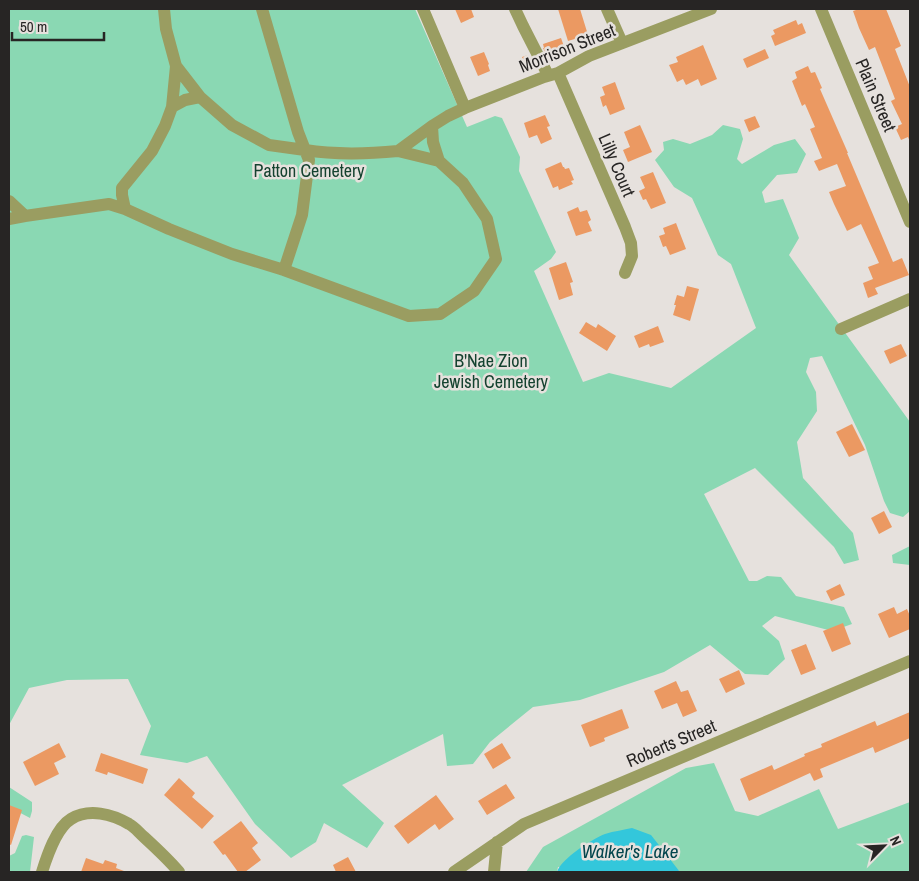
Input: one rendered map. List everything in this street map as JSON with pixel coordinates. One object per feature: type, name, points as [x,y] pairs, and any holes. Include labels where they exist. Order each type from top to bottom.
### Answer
[{"type":"street","points":[[95,206],[122,188],[152,151],[172,107],[176,66],[166,29],[164,9]]},
{"type":"street","points":[[262,9],[298,132],[309,160],[302,215],[284,270]]},
{"type":"street","points":[[423,9],[465,108]]},
{"type":"street","name":"Lilly Court","points":[[515,9],[523,26],[553,74],[625,227],[631,244],[632,256],[625,273]]},
{"type":"street","points":[[607,9],[622,43]]},
{"type":"street","name":"Morrison Street","points":[[398,151],[432,126],[465,108],[553,74],[589,56],[711,9]]},
{"type":"street","name":"Plain Street","points":[[821,9],[910,222]]},
{"type":"street","points":[[9,220],[109,204],[125,208],[169,229],[232,254],[284,270],[408,316],[440,314],[474,292],[496,259],[486,219],[463,183],[439,161],[398,151],[374,154],[328,154],[269,145],[232,125],[200,97],[176,66]]},
{"type":"street","points":[[172,107],[185,100],[200,97]]},
{"type":"street","points":[[432,126],[433,142],[439,161]]},
{"type":"street","points":[[122,188],[125,208]]},
{"type":"street","points":[[9,200],[25,216]]},
{"type":"street","points":[[840,328],[910,299]]},
{"type":"street","name":"Roberts Street","points":[[454,872],[524,824],[910,661]]},
{"type":"street","points":[[42,872],[50,849],[58,834],[70,819],[87,813],[108,814],[130,824],[169,860],[179,872]]},
{"type":"street","points":[[494,872],[497,842]]},
{"type":"green space","points":[[9,9],[415,9],[467,127],[495,116],[502,118],[520,157],[519,171],[556,252],[551,259],[534,271],[583,382],[609,373],[671,388],[756,328],[731,264],[718,255],[692,198],[674,187],[655,160],[664,150],[663,142],[673,139],[690,144],[712,135],[723,125],[740,129],[743,139],[737,159],[742,164],[774,145],[795,139],[806,154],[797,173],[777,175],[762,192],[765,203],[783,199],[799,238],[789,255],[910,422],[910,511],[903,517],[890,513],[865,445],[822,356],[810,358],[806,372],[816,392],[817,411],[797,442],[803,478],[853,533],[859,560],[844,564],[834,547],[755,468],[704,494],[749,581],[757,581],[767,576],[781,577],[796,596],[844,607],[852,624],[832,631],[775,616],[762,626],[779,641],[785,659],[768,675],[745,674],[710,645],[664,672],[580,700],[533,707],[490,742],[473,764],[447,766],[443,734],[342,785],[384,823],[367,848],[324,823],[316,842],[291,858],[255,824],[207,756],[187,763],[140,755],[151,726],[128,679],[67,680],[29,688],[9,725]]},
{"type":"green space","points":[[910,546],[910,565],[893,563],[892,555]]},
{"type":"green space","points":[[714,763],[735,811],[758,816],[819,789],[838,829],[910,802],[910,872],[680,872],[671,862],[558,867],[557,872],[526,872],[543,847],[686,768]]},
{"type":"green space","points":[[9,787],[32,802],[30,818],[9,807]]},
{"type":"green space","points":[[22,836],[34,837],[30,872],[9,872],[9,856],[15,853]]},
{"type":"water","name":"Walker's Lake","points":[[632,828],[651,835],[680,872],[557,872],[564,861],[593,840],[605,834]]},
{"type":"building","points":[[455,9],[471,9],[474,17],[461,23]]},
{"type":"building","points":[[558,9],[580,9],[588,35],[568,41]]},
{"type":"building","points":[[859,9],[886,9],[901,46],[895,49],[910,87],[910,142],[908,137],[901,140],[895,127],[902,124],[891,101],[895,99],[875,47],[869,50],[859,28],[853,11]]},
{"type":"building","points":[[796,20],[798,25],[802,23],[806,33],[775,46],[771,36],[775,34],[773,30]]},
{"type":"building","points":[[561,38],[566,52],[548,58],[543,44]]},
{"type":"building","points":[[703,45],[717,79],[701,86],[698,79],[686,85],[683,79],[677,82],[669,65],[678,62],[676,57]]},
{"type":"building","points":[[765,49],[769,58],[747,68],[743,59]]},
{"type":"building","points":[[484,52],[490,71],[478,76],[470,57]]},
{"type":"building","points":[[528,55],[534,66],[527,69],[522,57]]},
{"type":"building","points":[[808,66],[811,73],[815,72],[822,88],[820,89],[893,262],[902,258],[909,275],[875,288],[878,294],[868,298],[863,283],[873,279],[868,267],[879,263],[861,224],[847,231],[834,204],[829,192],[846,186],[837,164],[819,171],[814,161],[822,158],[810,129],[815,127],[805,104],[802,106],[792,81],[797,78],[795,72]]},
{"type":"building","points":[[615,82],[625,109],[610,115],[606,105],[603,107],[600,97],[605,95],[602,87]]},
{"type":"building","points":[[545,115],[550,126],[547,127],[552,139],[541,144],[537,135],[529,138],[524,123]]},
{"type":"building","points":[[755,116],[760,127],[749,132],[744,120]]},
{"type":"building","points":[[640,125],[652,152],[628,162],[623,150],[630,147],[624,132]]},
{"type":"building","points":[[561,162],[565,169],[569,168],[574,180],[571,181],[573,184],[559,190],[558,186],[553,188],[545,169]]},
{"type":"building","points":[[653,172],[666,203],[651,209],[646,199],[643,200],[639,191],[645,188],[640,177]]},
{"type":"building","points":[[578,207],[580,212],[587,210],[591,220],[588,222],[592,231],[576,236],[567,212]]},
{"type":"building","points":[[676,223],[686,249],[670,255],[666,246],[663,247],[659,236],[665,234],[663,228]]},
{"type":"building","points":[[566,262],[573,282],[570,283],[573,295],[559,300],[549,268]]},
{"type":"building","points":[[687,286],[699,289],[690,321],[673,315],[677,295],[684,297]]},
{"type":"building","points":[[586,322],[596,328],[598,324],[616,336],[607,351],[579,333]]},
{"type":"building","points":[[658,326],[664,342],[650,347],[649,344],[639,348],[634,336]]},
{"type":"building","points":[[901,344],[907,356],[890,364],[884,351]]},
{"type":"building","points":[[852,424],[865,450],[849,457],[836,432]]},
{"type":"building","points":[[884,511],[892,527],[879,534],[871,518]]},
{"type":"building","points":[[840,584],[845,595],[831,601],[826,591]]},
{"type":"building","points":[[894,607],[897,614],[907,609],[910,616],[910,629],[889,638],[878,614]]},
{"type":"building","points":[[843,623],[851,644],[832,652],[823,631]]},
{"type":"building","points":[[806,644],[816,669],[801,675],[791,650]]},
{"type":"building","points":[[739,670],[745,684],[726,693],[719,679]]},
{"type":"building","points":[[676,681],[681,692],[688,690],[697,711],[683,717],[677,703],[662,709],[654,691]]},
{"type":"building","points":[[622,709],[629,728],[604,738],[605,741],[590,747],[581,725]]},
{"type":"building","points":[[910,712],[910,738],[875,753],[873,747],[820,769],[823,777],[814,781],[810,773],[749,801],[740,779],[772,765],[774,770],[822,747],[821,744],[875,721],[877,726]]},
{"type":"building","points":[[59,743],[66,757],[54,763],[59,774],[35,786],[23,762]]},
{"type":"building","points":[[502,743],[511,758],[493,769],[484,754]]},
{"type":"building","points":[[101,753],[148,769],[143,784],[108,772],[107,775],[95,771]]},
{"type":"building","points":[[179,778],[195,793],[192,797],[214,816],[202,829],[164,795]]},
{"type":"building","points":[[506,784],[515,798],[487,815],[478,801]]},
{"type":"building","points":[[436,795],[454,819],[439,830],[435,824],[408,844],[394,826]]},
{"type":"building","points":[[9,805],[22,810],[11,845],[9,844]]},
{"type":"building","points":[[241,821],[258,843],[252,848],[261,860],[245,872],[238,872],[225,854],[223,855],[213,842]]},
{"type":"building","points":[[348,857],[356,872],[336,872],[333,865]]},
{"type":"building","points":[[86,858],[103,864],[105,860],[117,864],[116,868],[124,872],[81,872]]},
{"type":"park label","name":"Patton Cemetery","points":[[309,170]]},
{"type":"park label","name":"B'Nae Zion Jewish Cemetery","points":[[491,370]]}]
